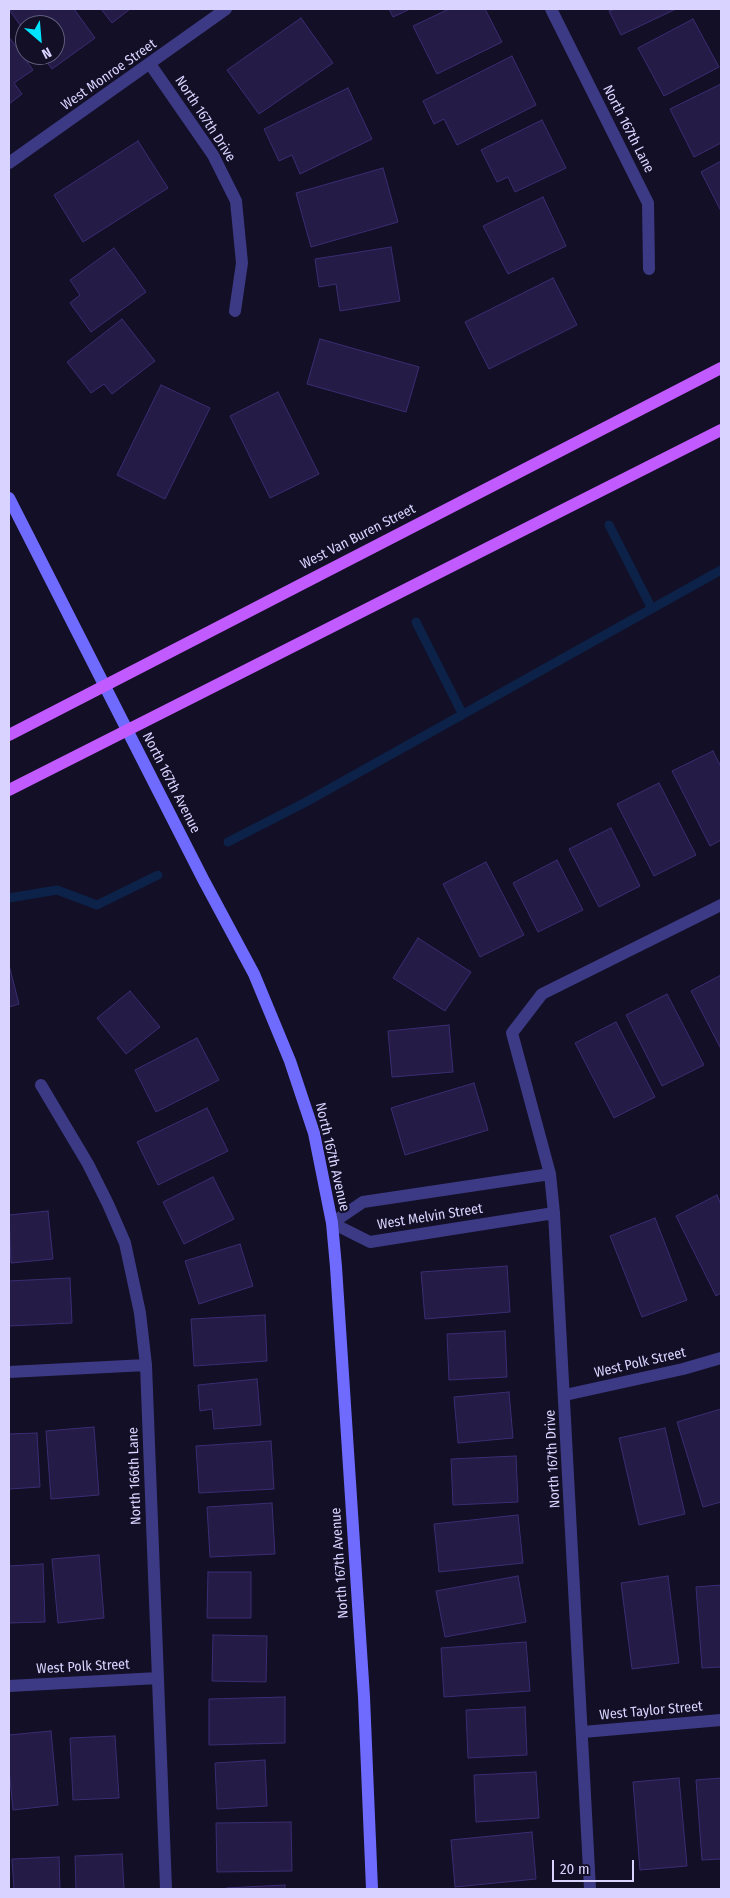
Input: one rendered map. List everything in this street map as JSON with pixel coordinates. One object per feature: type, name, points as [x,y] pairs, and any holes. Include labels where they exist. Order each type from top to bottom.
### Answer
[{"type":"main road","name":"West Van Buren Street","points":[[9,735],[721,368]]},
{"type":"main road","points":[[9,790],[464,562],[721,430]]},
{"type":"street","name":"West Monroe Street","points":[[9,163],[226,9]]},
{"type":"street","name":"North 167th Lane","points":[[551,9],[648,202],[649,269]]},
{"type":"street","name":"North 167th Drive","points":[[150,64],[214,154],[236,201],[242,263],[236,311]]},
{"type":"street","name":"North 167th Avenue","points":[[9,498],[254,974],[290,1061],[314,1134],[332,1223],[364,1697],[372,1889]]},
{"type":"street","name":"North 167th Drive","points":[[590,1889],[554,1213],[550,1174],[512,1033],[542,994],[721,904]]},
{"type":"street","name":"North 166th Lane","points":[[41,1085],[88,1164],[125,1243],[140,1313],[146,1365],[166,1889]]},
{"type":"street","name":"West Melvin Street","points":[[550,1174],[363,1202],[332,1223],[370,1242],[554,1213]]},
{"type":"street","name":"West Polk Street","points":[[565,1395],[683,1370],[721,1358]]},
{"type":"street","points":[[9,1372],[146,1365]]},
{"type":"street","name":"West Polk Street","points":[[9,1686],[158,1678]]},
{"type":"street","name":"West Taylor Street","points":[[582,1732],[721,1720]]},
{"type":"building","points":[[13,9],[74,9],[95,38],[65,60],[65,15],[15,15],[15,18],[10,11]]},
{"type":"building","points":[[101,9],[130,9],[112,23]]},
{"type":"building","points":[[389,9],[410,9],[393,17]]},
{"type":"building","points":[[449,9],[485,9],[502,42],[437,74],[413,26]]},
{"type":"building","points":[[615,9],[676,9],[621,35],[609,11]]},
{"type":"building","points":[[301,18],[333,63],[259,114],[227,70]]},
{"type":"building","points":[[693,19],[719,67],[664,96],[638,48]]},
{"type":"building","points":[[9,37],[15,45],[15,65],[29,65],[33,70],[14,83],[22,94],[9,104]]},
{"type":"building","points":[[512,56],[536,105],[457,145],[444,119],[434,124],[423,101]]},
{"type":"building","points":[[49,65],[58,65],[52,69]]},
{"type":"building","points":[[721,84],[721,143],[694,157],[670,109]]},
{"type":"building","points":[[348,88],[372,139],[300,174],[292,155],[279,161],[264,129]]},
{"type":"building","points":[[542,120],[566,168],[515,192],[508,177],[497,182],[481,150]]},
{"type":"building","points":[[138,141],[168,188],[83,242],[54,195]]},
{"type":"building","points":[[721,161],[721,211],[701,172]]},
{"type":"building","points":[[383,168],[398,222],[311,247],[296,193]]},
{"type":"building","points":[[543,197],[566,246],[508,274],[483,226]]},
{"type":"building","points":[[391,247],[400,301],[340,311],[336,284],[319,287],[315,259]]},
{"type":"building","points":[[114,248],[146,292],[91,332],[70,303],[80,295],[70,280]]},
{"type":"building","points":[[553,278],[577,325],[489,369],[465,322]]},
{"type":"building","points":[[122,319],[155,361],[112,394],[104,384],[91,393],[67,362]]},
{"type":"building","points":[[320,339],[419,367],[406,412],[307,384]]},
{"type":"building","points":[[161,385],[210,408],[165,499],[117,475]]},
{"type":"building","points":[[278,392],[319,474],[270,498],[230,416]]},
{"type":"building","points":[[713,751],[721,767],[721,840],[710,846],[672,771]]},
{"type":"building","points":[[659,783],[696,855],[654,876],[617,804]]},
{"type":"building","points":[[611,828],[640,886],[599,907],[569,849]]},
{"type":"building","points":[[557,860],[583,910],[538,932],[513,883]]},
{"type":"building","points":[[486,862],[524,935],[480,957],[443,884]]},
{"type":"building","points":[[418,938],[471,972],[445,1011],[393,978]]},
{"type":"building","points":[[9,965],[19,1004],[9,1007]]},
{"type":"building","points":[[721,975],[721,1049],[691,991]]},
{"type":"building","points":[[130,991],[160,1027],[126,1054],[97,1018]]},
{"type":"building","points":[[667,994],[704,1065],[662,1086],[626,1015]]},
{"type":"building","points":[[616,1022],[655,1097],[614,1118],[575,1043]]},
{"type":"building","points":[[449,1025],[453,1072],[392,1077],[388,1031]]},
{"type":"building","points":[[197,1038],[219,1080],[156,1112],[135,1070]]},
{"type":"building","points":[[474,1083],[488,1130],[405,1155],[391,1108]]},
{"type":"building","points":[[207,1108],[228,1151],[158,1185],[137,1142]]},
{"type":"building","points":[[213,1177],[234,1219],[184,1244],[163,1202]]},
{"type":"building","points":[[717,1195],[721,1205],[721,1293],[716,1296],[676,1216]]},
{"type":"building","points":[[48,1211],[53,1259],[11,1263],[9,1215]]},
{"type":"building","points":[[655,1218],[687,1300],[642,1317],[610,1236]]},
{"type":"building","points":[[240,1244],[253,1286],[199,1304],[185,1261]]},
{"type":"building","points":[[507,1266],[510,1312],[425,1319],[421,1272]]},
{"type":"building","points":[[70,1278],[72,1323],[9,1326],[9,1281]]},
{"type":"building","points":[[265,1315],[267,1361],[194,1366],[191,1319]]},
{"type":"building","points":[[505,1331],[507,1377],[449,1380],[447,1334]]},
{"type":"building","points":[[257,1379],[261,1425],[214,1429],[212,1409],[200,1411],[198,1385]]},
{"type":"building","points":[[509,1392],[513,1438],[458,1443],[454,1397]]},
{"type":"building","points":[[721,1409],[721,1502],[703,1507],[677,1422]]},
{"type":"building","points":[[94,1427],[99,1495],[51,1499],[46,1431]]},
{"type":"building","points":[[665,1428],[685,1514],[639,1525],[619,1438]]},
{"type":"building","points":[[37,1433],[40,1487],[9,1489],[9,1434]]},
{"type":"building","points":[[271,1441],[274,1489],[199,1493],[196,1446]]},
{"type":"building","points":[[516,1456],[518,1502],[453,1505],[451,1459]]},
{"type":"building","points":[[272,1503],[275,1554],[210,1557],[207,1507]]},
{"type":"building","points":[[518,1515],[523,1563],[439,1572],[434,1524]]},
{"type":"building","points":[[99,1555],[104,1618],[58,1623],[52,1559]]},
{"type":"building","points":[[43,1564],[45,1622],[9,1623],[9,1566]]},
{"type":"building","points":[[208,1572],[251,1572],[251,1618],[207,1618]]},
{"type":"building","points":[[518,1576],[526,1622],[445,1637],[436,1591]]},
{"type":"building","points":[[668,1576],[679,1663],[632,1669],[621,1583]]},
{"type":"building","points":[[721,1585],[721,1667],[702,1668],[696,1587]]},
{"type":"building","points":[[213,1635],[267,1636],[266,1682],[212,1681]]},
{"type":"building","points":[[526,1642],[530,1691],[444,1697],[441,1648]]},
{"type":"building","points":[[285,1697],[285,1743],[209,1745],[209,1699]]},
{"type":"building","points":[[525,1707],[527,1755],[468,1758],[466,1710]]},
{"type":"building","points":[[51,1731],[58,1805],[13,1810],[9,1769],[9,1735]]},
{"type":"building","points":[[115,1736],[119,1798],[73,1800],[70,1738]]},
{"type":"building","points":[[265,1760],[267,1806],[217,1809],[215,1763]]},
{"type":"building","points":[[536,1772],[539,1818],[476,1822],[474,1775]]},
{"type":"building","points":[[679,1778],[687,1866],[640,1870],[633,1782]]},
{"type":"building","points":[[721,1778],[721,1859],[702,1860],[696,1780]]},
{"type":"building","points":[[291,1822],[292,1871],[217,1872],[216,1823]]},
{"type":"building","points":[[532,1832],[536,1879],[455,1887],[451,1840]]},
{"type":"building","points":[[122,1854],[124,1889],[76,1889],[75,1856]]},
{"type":"building","points":[[59,1857],[60,1889],[14,1889],[12,1859]]},
{"type":"building","points":[[285,1885],[285,1889],[226,1889],[226,1888]]},
{"type":"waterway","points":[[609,525],[651,607]]},
{"type":"waterway","points":[[228,842],[306,802],[721,570]]},
{"type":"waterway","points":[[416,622],[462,713]]},
{"type":"waterway","points":[[9,898],[57,890],[97,905],[158,875]]}]
